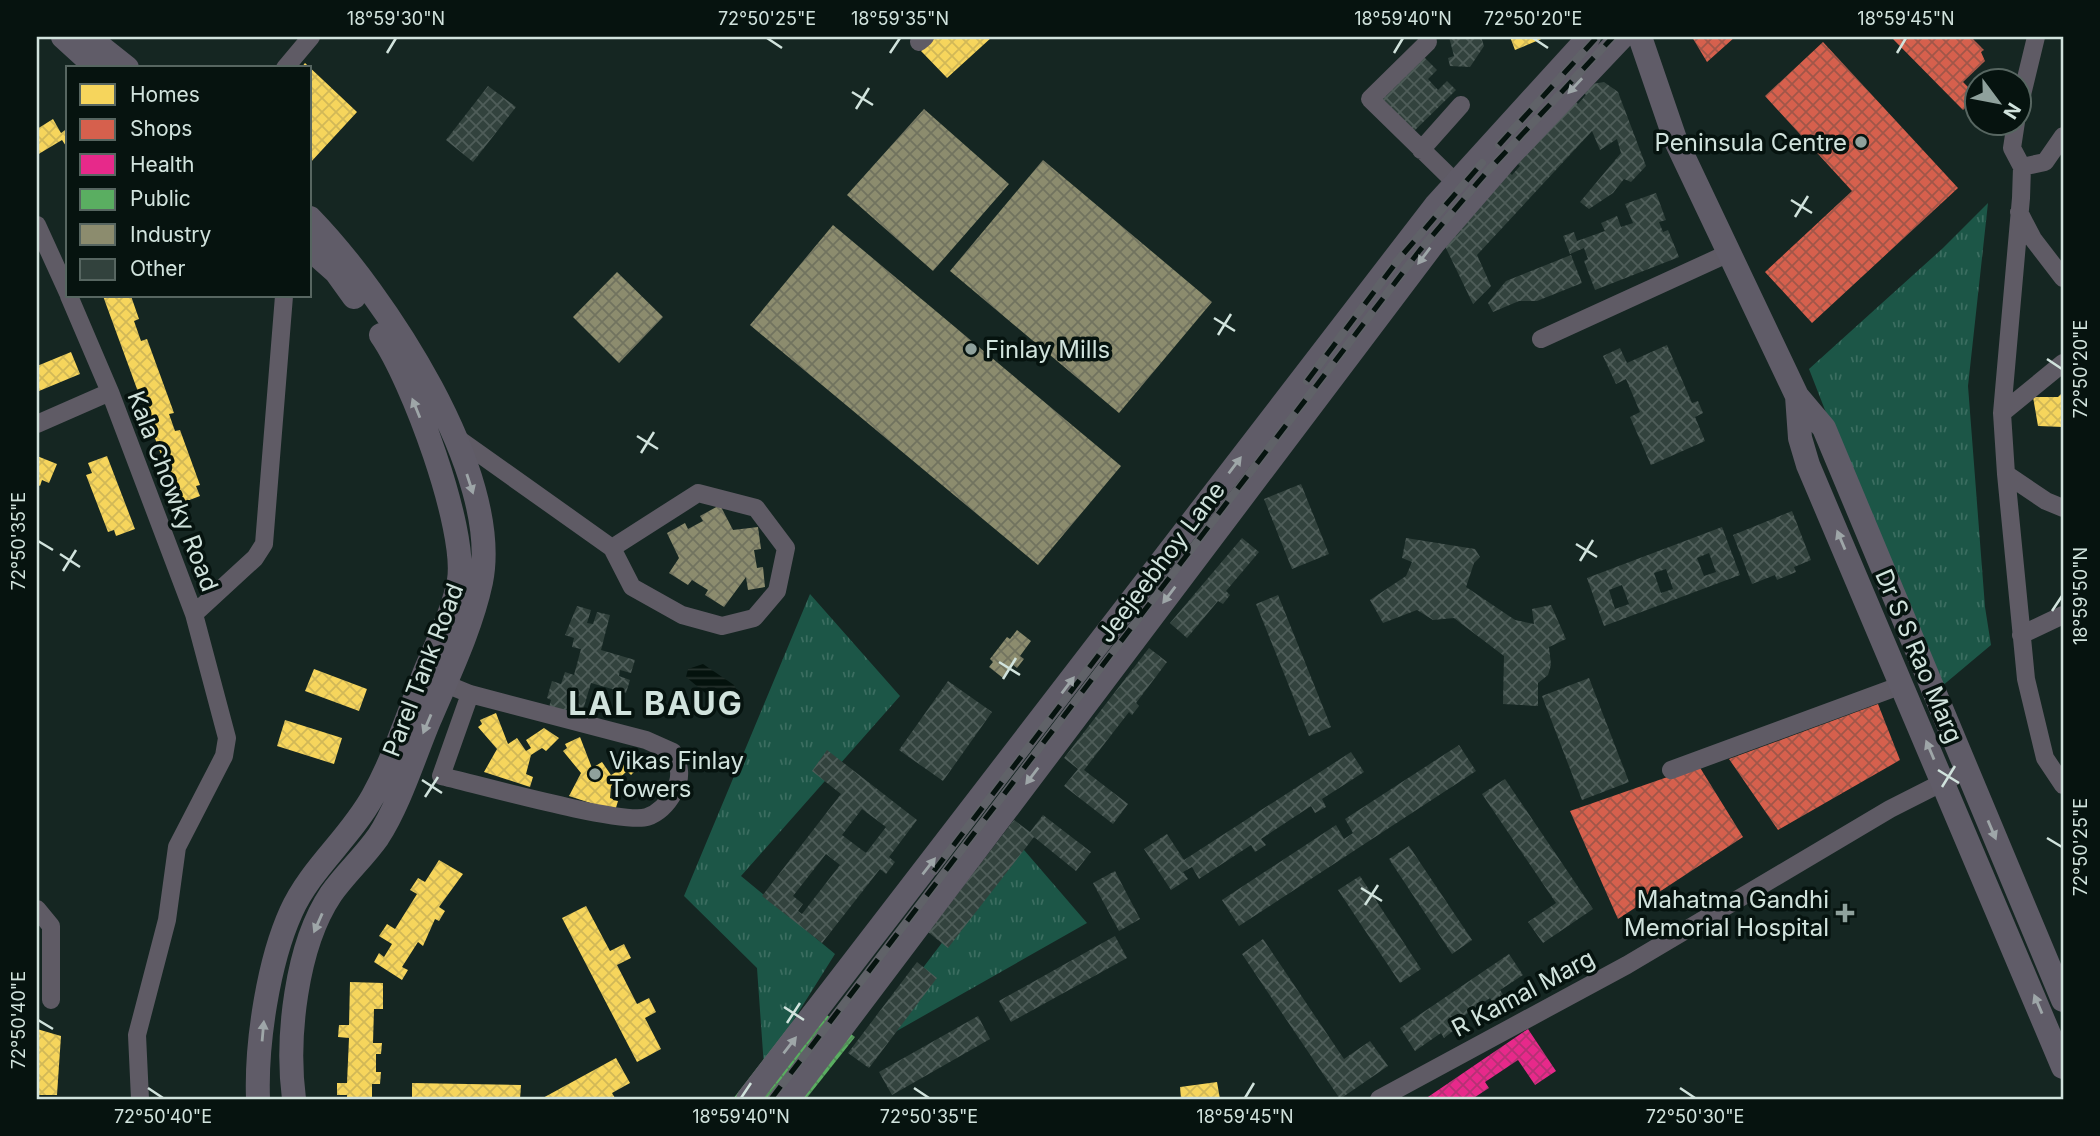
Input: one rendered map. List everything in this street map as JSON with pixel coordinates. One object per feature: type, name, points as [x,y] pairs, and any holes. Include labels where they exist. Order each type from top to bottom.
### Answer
[{"type":"street","points":[[63,37],[95,66]]},
{"type":"street","points":[[88,37],[124,66]]},
{"type":"street","points":[[287,66],[311,37]]},
{"type":"street","name":"Jeejeebhoy Lane","points":[[748,1099],[1456,183],[1488,164],[1589,37]]},
{"type":"street","points":[[788,1099],[1433,244],[1488,164],[1622,37]]},
{"type":"street","points":[[1640,37],[1675,139],[1797,396],[1800,439],[1808,465],[2063,1068]]},
{"type":"street","points":[[2029,66],[2036,37]]},
{"type":"street","points":[[1428,42],[1370,99],[1456,183]]},
{"type":"street","points":[[1421,150],[1461,105]]},
{"type":"street","points":[[2014,136],[2012,148],[2022,167],[2003,413],[2007,474],[2026,679],[2045,758],[2063,785]]},
{"type":"street","points":[[2022,167],[2045,162],[2063,139]]},
{"type":"street","points":[[2019,212],[2033,239],[2063,278]]},
{"type":"street","points":[[312,220],[349,260],[412,372],[454,434],[483,533],[481,581],[434,679],[470,694],[646,740],[673,752],[681,767],[676,790],[663,808],[646,818],[604,814],[441,775],[470,694]]},
{"type":"street","name":"Kala Chowky Road","points":[[37,225],[66,288]]},
{"type":"street","name":"Parel Tank Road","points":[[258,1099],[265,1008],[290,913],[309,880],[382,802],[434,679],[459,578],[452,513],[428,438],[412,372],[336,272],[312,251]]},
{"type":"street","points":[[1541,339],[1729,253]]},
{"type":"street","name":"Kala Chowky Road","points":[[70,298],[110,392],[194,614],[255,558],[264,544],[284,298]]},
{"type":"street","points":[[2003,413],[2063,363]]},
{"type":"street","points":[[37,424],[110,392]]},
{"type":"street","name":"Dr S S Rao Marg","points":[[1797,396],[1824,428],[2063,1000]]},
{"type":"street","points":[[428,438],[454,434],[612,548],[632,587],[681,615],[722,626],[754,618],[776,591],[786,548],[756,508],[698,494],[612,548]]},
{"type":"street","points":[[2007,474],[2046,501],[2063,508]]},
{"type":"street","points":[[1174,545],[1194,561]]},
{"type":"street","points":[[140,1099],[137,1035],[167,920],[177,847],[227,748],[227,738],[194,614]]},
{"type":"street","points":[[2021,635],[2063,615]]},
{"type":"street","points":[[1671,770],[1902,685]]},
{"type":"street","name":"R Kamal Marg","points":[[1379,1099],[1627,965],[1890,809],[1967,770]]},
{"type":"street","points":[[294,1099],[292,1080],[295,1008],[308,947],[330,896],[379,835],[382,802]]},
{"type":"street","points":[[37,909],[51,926],[51,1000]]},
{"type":"street","points":[[883,925],[906,943]]},
{"type":"green space","points":[[1988,203],[1968,386],[1985,607],[1991,645],[1935,692],[1809,369],[1943,248]]},
{"type":"green space","points":[[810,594],[900,696],[741,876],[835,954],[764,1067],[757,968],[684,896]]},
{"type":"green space","points":[[1018,843],[1087,923],[858,1053]]},
{"type":"shaded area","points":[[703,664],[734,685],[738,693],[734,700],[721,706],[686,677],[688,669]]},
{"type":"building: Homes","points":[[936,37],[992,37],[947,78],[921,51]]},
{"type":"building: Homes","points":[[1510,37],[1546,37],[1515,50]]},
{"type":"building: Homes","points":[[312,70],[357,112],[312,161]]},
{"type":"building: Homes","points":[[53,119],[61,133],[66,129],[66,146],[62,140],[37,155],[37,129]]},
{"type":"building: Homes","points":[[104,298],[132,298],[139,319],[134,321],[141,341],[147,339],[174,413],[169,414],[175,431],[180,430],[200,485],[196,486],[200,496],[179,504]]},
{"type":"building: Homes","points":[[71,352],[80,374],[39,391],[37,366]]},
{"type":"building: Homes","points":[[2063,392],[2063,427],[2038,426],[2033,397],[2058,397]]},
{"type":"building: Homes","points":[[37,456],[57,464],[49,483],[42,480],[40,486],[37,484]]},
{"type":"building: Homes","points":[[107,456],[135,529],[116,536],[114,530],[108,532],[86,475],[92,473],[88,463]]},
{"type":"building: Homes","points":[[314,669],[367,689],[359,711],[305,691]]},
{"type":"building: Homes","name":"Vikas Finlay Towers","points":[[496,713],[508,744],[517,738],[526,751],[531,748],[526,740],[544,728],[559,738],[546,751],[542,748],[531,755],[526,774],[533,777],[530,787],[484,772],[497,749],[478,727],[482,724],[480,720]]},
{"type":"building: Homes","points":[[285,720],[342,738],[334,764],[277,746]]},
{"type":"building: Homes","name":"Vikas Finlay Towers","points":[[580,737],[592,768],[602,762],[611,775],[616,772],[611,764],[629,753],[644,762],[631,775],[627,771],[611,786],[610,798],[618,801],[615,811],[569,796],[581,773],[563,751],[567,748],[565,744]]},
{"type":"building: Homes","points":[[439,860],[463,874],[439,907],[445,911],[439,921],[435,919],[423,946],[418,942],[402,967],[408,970],[402,980],[374,962],[379,953],[384,957],[392,944],[379,936],[387,924],[395,929],[417,894],[410,890],[418,878],[425,882]]},
{"type":"building: Homes","points":[[586,906],[610,951],[624,944],[631,958],[617,965],[637,1004],[649,998],[656,1012],[645,1018],[661,1049],[637,1062],[562,918]]},
{"type":"building: Homes","points":[[350,982],[383,983],[383,1009],[374,1009],[373,1043],[382,1043],[381,1054],[376,1054],[376,1072],[381,1072],[380,1084],[372,1084],[372,1099],[347,1099],[347,1095],[337,1095],[337,1083],[347,1083],[349,1038],[338,1037],[339,1025],[349,1025]]},
{"type":"building: Homes","points":[[37,1029],[61,1036],[57,1095],[37,1095]]},
{"type":"building: Homes","points":[[616,1058],[630,1083],[612,1093],[615,1098],[541,1099]]},
{"type":"building: Homes","points":[[1217,1082],[1220,1099],[1181,1099],[1180,1087]]},
{"type":"building: Homes","points":[[412,1083],[521,1085],[520,1099],[412,1099]]},
{"type":"building: Shops","points":[[1692,37],[1735,37],[1707,62]]},
{"type":"building: Shops","points":[[1891,37],[1971,37],[1984,50],[1981,52],[1985,61],[1980,66],[1964,66],[1963,110]]},
{"type":"building: Shops","name":"Peninsula Centre","points":[[1823,42],[1958,188],[1812,323],[1765,272],[1852,191],[1765,96]]},
{"type":"building: Shops","points":[[1878,704],[1900,760],[1778,830],[1729,759]]},
{"type":"building: Shops","points":[[1699,766],[1743,837],[1618,919],[1570,811]]},
{"type":"building: Health","points":[[1528,1029],[1556,1071],[1535,1085],[1518,1060],[1485,1082],[1489,1088],[1472,1099],[1425,1099]]},
{"type":"building: Public","points":[[809,1001],[855,1037],[806,1099],[733,1099]]},
{"type":"building: Industry","points":[[924,109],[1009,184],[933,271],[847,195]]},
{"type":"building: Industry","points":[[1043,160],[1212,302],[1119,413],[950,271]]},
{"type":"building: Industry","points":[[833,225],[1121,466],[1038,565],[750,325]]},
{"type":"building: Industry","points":[[617,272],[663,317],[619,363],[573,317]]},
{"type":"building: Industry","points":[[720,505],[733,530],[758,527],[761,549],[754,550],[757,568],[763,567],[765,587],[748,590],[746,577],[724,607],[705,595],[708,590],[692,580],[688,585],[669,573],[679,558],[667,533],[685,523],[688,529],[703,521],[700,516]]},
{"type":"building: Industry","points":[[1017,630],[1031,641],[1020,656],[1024,659],[1017,668],[1013,665],[1003,678],[989,667],[993,662],[990,659],[1007,637],[1010,639]]},
{"type":"building: Other","points":[[1449,37],[1481,37],[1484,46],[1470,67],[1450,66],[1448,58],[1454,56]]},
{"type":"building: Other","points":[[1420,53],[1437,70],[1428,79],[1438,90],[1447,81],[1456,90],[1411,134],[1375,97]]},
{"type":"building: Other","points":[[1604,82],[1618,92],[1646,166],[1631,182],[1624,179],[1613,193],[1589,209],[1580,202],[1621,153],[1617,139],[1600,150],[1592,131],[1477,255],[1491,286],[1473,304],[1444,244],[1506,169],[1512,175],[1520,166],[1514,160],[1573,99],[1578,104],[1586,95],[1581,90],[1587,85]]},
{"type":"building: Other","points":[[488,86],[516,107],[473,162],[446,140]]},
{"type":"building: Other","points":[[1656,193],[1666,220],[1659,222],[1663,232],[1668,230],[1679,257],[1595,290],[1584,261],[1588,259],[1584,248],[1570,254],[1563,236],[1574,232],[1577,241],[1605,231],[1601,223],[1617,216],[1621,227],[1633,223],[1625,204]]},
{"type":"building: Other","points":[[1571,255],[1582,283],[1537,301],[1519,301],[1493,312],[1488,303],[1506,281]]},
{"type":"building: Other","points":[[1667,345],[1692,403],[1698,401],[1703,413],[1695,417],[1705,441],[1651,465],[1630,417],[1640,412],[1626,379],[1616,384],[1603,356],[1620,348],[1627,363]]},
{"type":"building: Other","points":[[1301,484],[1329,554],[1292,569],[1264,499]]},
{"type":"building: Other","points":[[1792,511],[1811,560],[1794,567],[1796,572],[1777,580],[1775,575],[1752,584],[1733,535]]},
{"type":"building: Other","points":[[1722,527],[1740,575],[1604,626],[1587,578]],"holes":[[[1709,553],[1716,572],[1704,576],[1697,558]],[[1666,569],[1673,589],[1661,593],[1654,573]],[[1622,585],[1629,604],[1615,609],[1609,590]]]},
{"type":"building: Other","points":[[1242,538],[1259,552],[1226,591],[1230,595],[1223,604],[1218,601],[1187,638],[1170,623]]},
{"type":"building: Other","points":[[1406,538],[1475,549],[1480,557],[1474,563],[1466,587],[1515,620],[1534,624],[1532,609],[1551,605],[1566,639],[1549,647],[1551,665],[1548,675],[1538,683],[1538,706],[1503,704],[1504,656],[1454,618],[1433,620],[1417,610],[1383,623],[1370,600],[1406,576],[1412,562],[1402,558]]},
{"type":"building: Other","points":[[1278,595],[1331,727],[1309,736],[1256,604]]},
{"type":"building: Other","points":[[577,606],[591,610],[587,623],[593,624],[597,612],[610,615],[601,650],[635,660],[631,673],[620,670],[619,676],[630,680],[626,693],[591,683],[580,720],[548,711],[551,700],[547,698],[552,681],[561,684],[565,672],[574,675],[581,649],[572,647],[574,638],[565,635]]},
{"type":"building: Other","points":[[1149,648],[1167,662],[1136,703],[1139,706],[1132,715],[1129,712],[1084,770],[1128,804],[1113,824],[1064,786],[1078,769],[1064,758]]},
{"type":"building: Other","points":[[1589,678],[1629,782],[1582,800],[1542,696]]},
{"type":"building: Other","points":[[948,681],[992,712],[943,781],[899,750]]},
{"type":"building: Other","points":[[1459,745],[1476,771],[1239,926],[1222,900],[1336,825],[1344,839],[1353,833],[1345,819]]},
{"type":"building: Other","points":[[827,750],[917,820],[889,857],[895,862],[886,874],[880,869],[822,943],[762,896],[841,794],[812,771]],"holes":[[[862,809],[886,827],[866,853],[842,835]],[[826,854],[840,865],[802,914],[798,911],[803,904],[793,896]]]},
{"type":"building: Other","points":[[1351,752],[1364,772],[1322,799],[1326,807],[1315,813],[1311,806],[1261,839],[1266,845],[1255,852],[1251,845],[1199,879],[1192,867],[1183,872],[1188,879],[1171,890],[1144,849],[1167,834],[1184,860]]},
{"type":"building: Other","points":[[1505,779],[1593,909],[1543,943],[1528,922],[1556,903],[1482,794]]},
{"type":"building: Other","points":[[1043,815],[1091,852],[1076,871],[1034,837],[948,948],[928,932],[1014,820],[1030,832]]},
{"type":"building: Other","points":[[1409,846],[1472,940],[1452,954],[1389,859]]},
{"type":"building: Other","points":[[1115,871],[1140,919],[1119,931],[1093,883]]},
{"type":"building: Other","points":[[1360,876],[1421,969],[1400,983],[1338,890]]},
{"type":"building: Other","points":[[1115,936],[1127,958],[1011,1022],[999,1001]]},
{"type":"building: Other","points":[[1263,939],[1344,1059],[1370,1041],[1388,1066],[1340,1099],[1242,954]]},
{"type":"building: Other","points":[[1509,954],[1523,975],[1500,990],[1504,996],[1493,1003],[1490,998],[1449,1026],[1453,1031],[1444,1038],[1441,1033],[1415,1051],[1400,1028]]},
{"type":"building: Other","points":[[917,962],[937,978],[869,1068],[848,1053]]},
{"type":"building: Other","points":[[978,1016],[990,1039],[892,1095],[879,1072]]},
{"type":"railway","points":[[1499,145],[1597,37]]},
{"type":"railway","points":[[771,1099],[1420,250],[1486,173],[1613,37]]},
{"type":"railway","points":[[1307,381],[1398,260],[1482,163]]},
{"type":"railway","points":[[934,871],[1133,610]]},
{"type":"place","name":"Peninsula Centre","points":[[1861,142]]},
{"type":"place","name":"Finlay Mills","points":[[971,349]]},
{"type":"place","name":"Vikas Finlay Towers","points":[[595,774]]},
{"type":"place","name":"Mahatma Gandhi Memorial Hospital","points":[[1845,913]]},
{"type":"district","name":"LAL BAUG","points":[[656,703]]}]
